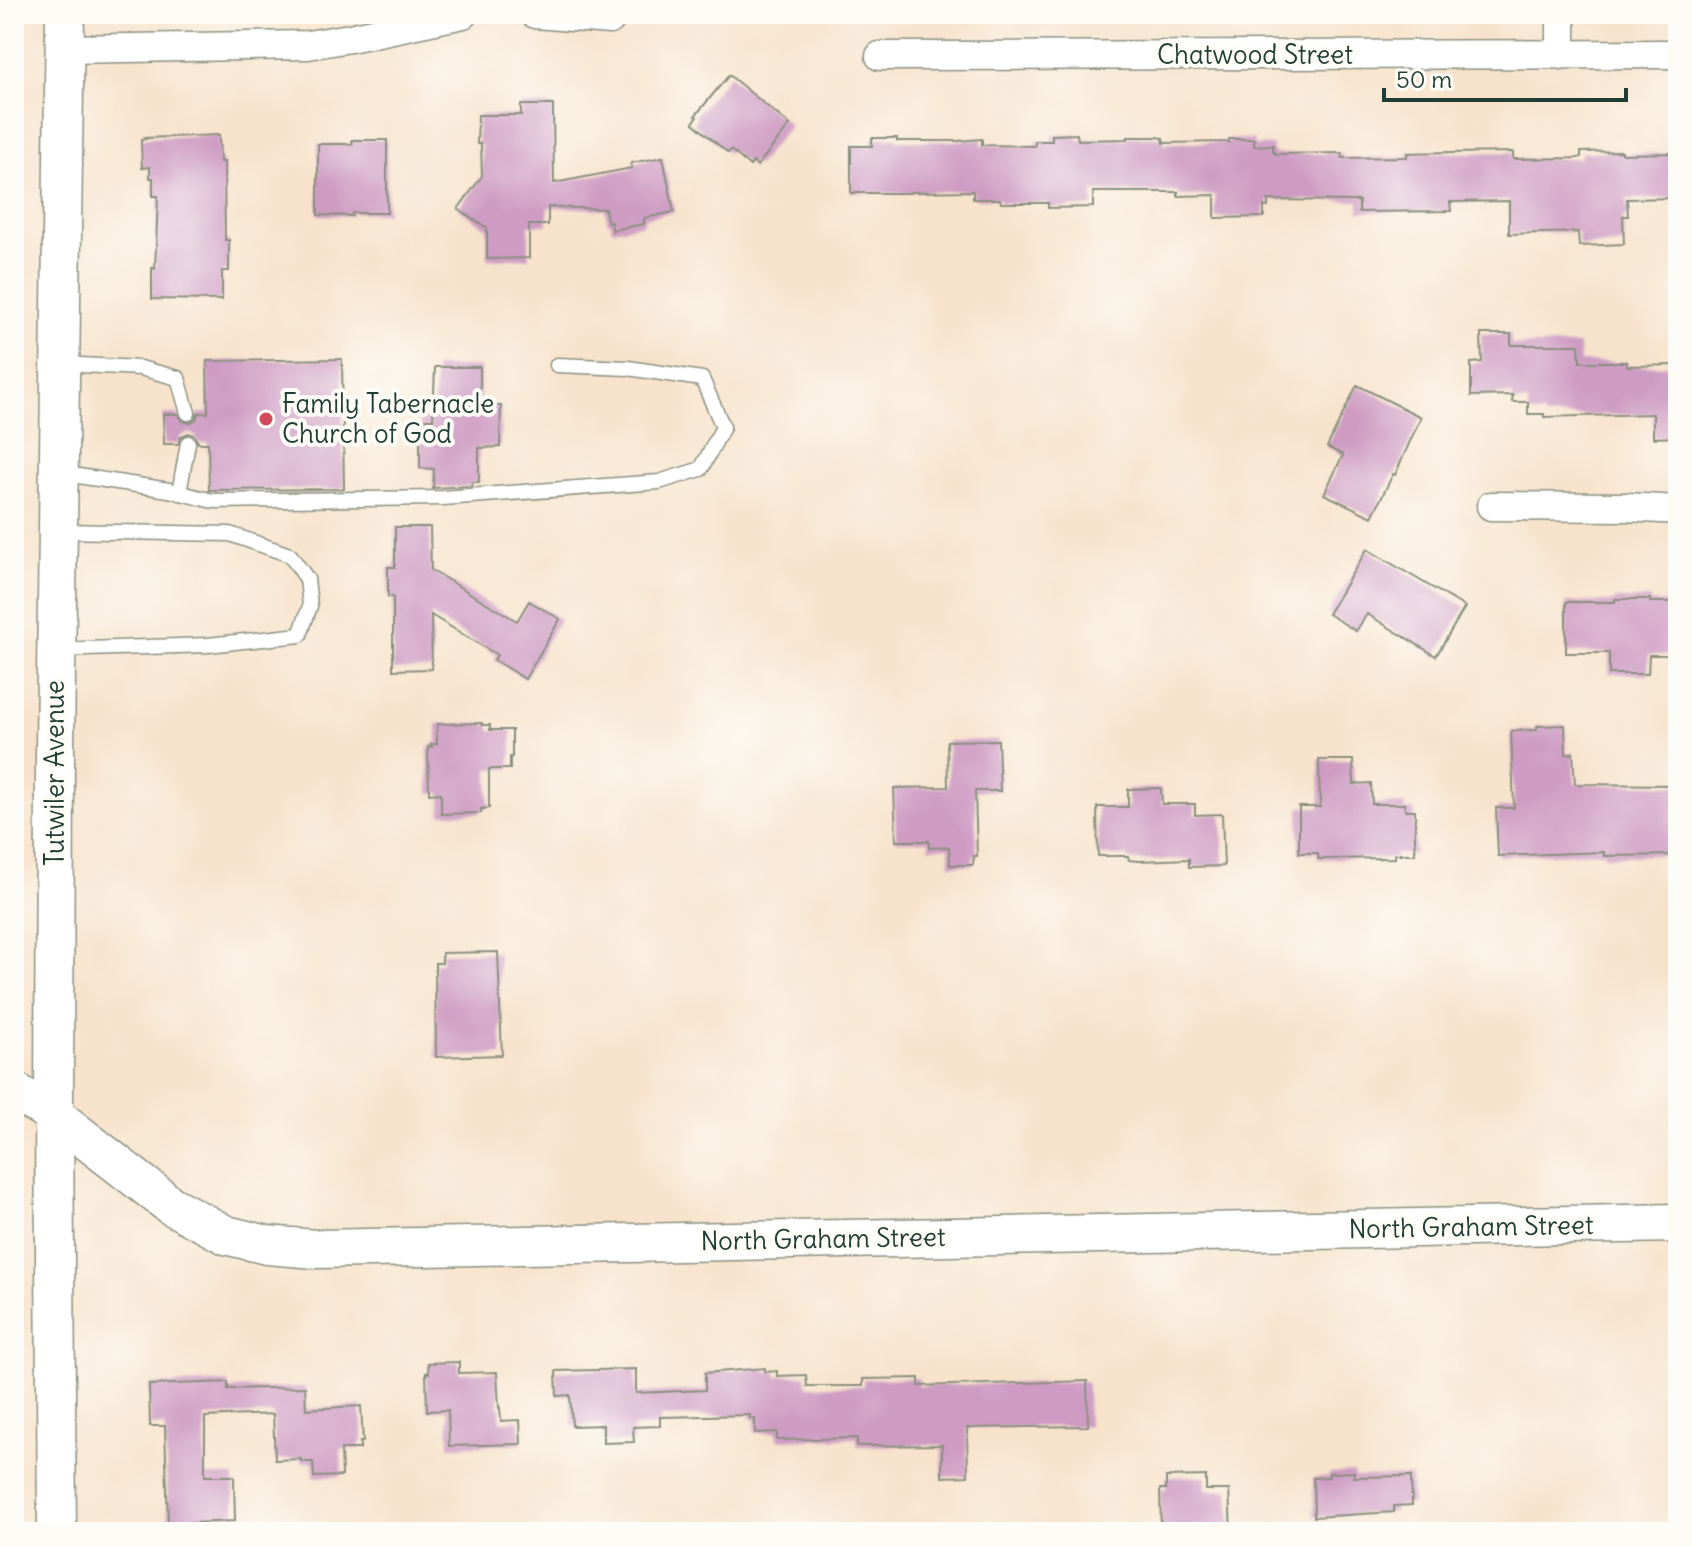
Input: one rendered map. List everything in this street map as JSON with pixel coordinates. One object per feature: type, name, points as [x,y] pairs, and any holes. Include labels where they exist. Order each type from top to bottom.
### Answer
[{"type":"main road","name":"Tutwiler Avenue","points":[[57,1532],[54,1115],[56,650],[65,31]]},
{"type":"main road","name":"North Graham Street","points":[[14,1091],[54,1115],[170,1205],[226,1235],[267,1245],[316,1249],[1678,1223]]},
{"type":"street","points":[[65,31],[284,47],[350,38],[463,14]]},
{"type":"street","points":[[535,14],[610,20]]},
{"type":"street","points":[[1561,14],[1561,55]]},
{"type":"street","name":"Chatwood Street","points":[[880,56],[1678,54]]},
{"type":"street","points":[[1491,506],[1678,510]]},
{"type":"lane","points":[[61,364],[140,368],[178,378],[188,413]]},
{"type":"lane","points":[[59,473],[213,501],[443,498],[659,482],[701,469],[723,427],[702,379],[628,368],[557,365]]},
{"type":"lane","points":[[179,493],[188,443]]},
{"type":"lane","points":[[56,650],[208,645],[300,635],[310,606],[307,579],[290,555],[230,534],[58,531]]},
{"type":"shaded area","points":[[14,14],[19,14],[14,981]]},
{"type":"building","points":[[729,75],[790,125],[757,166],[753,162],[750,166],[731,150],[728,153],[693,123],[695,116]]},
{"type":"building","points":[[521,105],[553,105],[554,183],[632,168],[631,163],[663,157],[674,212],[644,218],[644,224],[612,230],[605,209],[548,207],[548,225],[529,225],[529,258],[487,259],[487,228],[458,209],[482,176],[481,144],[477,144],[478,115],[521,115]]},
{"type":"building","points":[[1077,134],[1078,140],[1158,137],[1163,138],[1164,143],[1254,139],[1254,146],[1273,145],[1275,154],[1342,153],[1343,158],[1407,157],[1407,153],[1448,152],[1513,152],[1513,159],[1578,158],[1581,152],[1678,153],[1678,198],[1627,199],[1628,216],[1623,216],[1624,244],[1579,246],[1578,232],[1509,234],[1509,201],[1450,202],[1451,211],[1359,212],[1359,201],[1268,200],[1268,207],[1264,206],[1264,217],[1215,218],[1215,195],[1178,196],[1178,192],[1093,192],[1093,207],[1048,208],[1048,203],[1001,203],[1000,199],[973,199],[973,191],[851,193],[851,146],[872,146],[872,138],[897,138],[897,141],[982,139],[982,145],[1035,146],[1035,141],[1052,141],[1052,135]]},
{"type":"building","points":[[219,135],[220,162],[224,162],[225,240],[229,240],[229,271],[222,271],[222,300],[152,299],[158,196],[153,196],[150,167],[142,168],[141,140]]},
{"type":"building","points":[[352,140],[387,140],[387,213],[318,215],[318,144],[353,144]]},
{"type":"building","points":[[1481,334],[1511,334],[1511,345],[1579,345],[1580,362],[1627,362],[1627,366],[1678,365],[1678,437],[1653,438],[1653,414],[1544,417],[1544,414],[1528,414],[1528,402],[1512,402],[1513,395],[1471,396],[1471,363],[1482,362]]},
{"type":"building","points":[[342,359],[344,489],[209,490],[208,443],[198,443],[195,436],[189,433],[181,436],[178,444],[164,444],[163,414],[178,414],[182,421],[190,423],[198,413],[208,413],[207,361]]},
{"type":"building","points":[[435,367],[480,367],[480,406],[501,406],[500,447],[479,448],[479,482],[472,482],[472,486],[433,488],[434,469],[420,468],[420,419],[433,419]]},
{"type":"building","points":[[1357,385],[1421,417],[1372,517],[1324,494],[1343,455],[1327,447]]},
{"type":"building","points":[[395,527],[430,527],[431,570],[517,621],[529,601],[560,619],[525,679],[494,660],[497,655],[431,615],[432,669],[393,670],[393,597],[388,597],[388,567],[395,567]]},
{"type":"building","points":[[1367,549],[1465,607],[1436,656],[1367,614],[1356,631],[1328,614]]},
{"type":"building","points":[[1615,599],[1678,602],[1678,655],[1649,655],[1648,674],[1609,674],[1609,653],[1566,653],[1566,602],[1615,602]]},
{"type":"building","points":[[437,724],[490,725],[490,730],[512,730],[510,769],[489,769],[489,808],[481,809],[481,813],[441,814],[441,793],[429,794],[428,747],[437,744]]},
{"type":"building","points":[[1565,725],[1566,754],[1573,753],[1575,784],[1678,785],[1678,855],[1604,856],[1604,852],[1498,856],[1496,808],[1514,808],[1511,731]]},
{"type":"building","points":[[998,740],[1000,791],[975,791],[977,856],[974,856],[973,865],[950,865],[949,847],[929,848],[929,841],[896,841],[894,788],[948,787],[947,741]]},
{"type":"building","points":[[1319,760],[1353,760],[1354,784],[1371,783],[1372,804],[1405,804],[1405,810],[1415,810],[1415,854],[1395,854],[1395,858],[1318,859],[1318,853],[1299,853],[1299,807],[1320,807]]},
{"type":"building","points":[[1161,788],[1162,804],[1195,804],[1195,815],[1222,814],[1224,866],[1189,867],[1189,859],[1139,861],[1129,860],[1128,856],[1098,856],[1097,807],[1128,807],[1128,789]]},
{"type":"building","points":[[498,952],[502,1055],[436,1057],[435,963],[442,963],[442,953]]},
{"type":"building","points":[[459,1362],[459,1373],[497,1372],[501,1421],[520,1420],[521,1444],[449,1446],[448,1410],[427,1411],[426,1373],[429,1373],[428,1363]]},
{"type":"building","points":[[765,1368],[765,1372],[777,1371],[777,1376],[806,1375],[807,1386],[863,1386],[863,1379],[919,1378],[919,1386],[1087,1381],[1088,1426],[967,1428],[968,1476],[942,1477],[942,1445],[857,1446],[857,1438],[777,1440],[777,1432],[755,1433],[755,1419],[750,1419],[750,1415],[660,1417],[660,1426],[633,1427],[634,1442],[603,1443],[603,1425],[572,1426],[570,1395],[557,1396],[556,1371],[636,1369],[636,1393],[705,1390],[705,1373]]},
{"type":"building","points":[[228,1382],[228,1389],[305,1387],[306,1409],[361,1406],[363,1442],[360,1442],[360,1449],[341,1449],[342,1476],[314,1477],[313,1462],[275,1460],[273,1414],[205,1417],[205,1476],[234,1476],[235,1521],[168,1524],[165,1426],[150,1426],[149,1385]]},
{"type":"building","points":[[1354,1472],[1354,1477],[1411,1476],[1412,1505],[1394,1506],[1394,1512],[1314,1517],[1313,1478],[1329,1477],[1329,1473]]},
{"type":"building","points":[[1206,1476],[1206,1490],[1229,1490],[1231,1532],[1161,1532],[1160,1489],[1166,1489],[1166,1477]]},
{"type":"place","name":"Family Tabernacle Church of God","points":[[266,419]]}]
